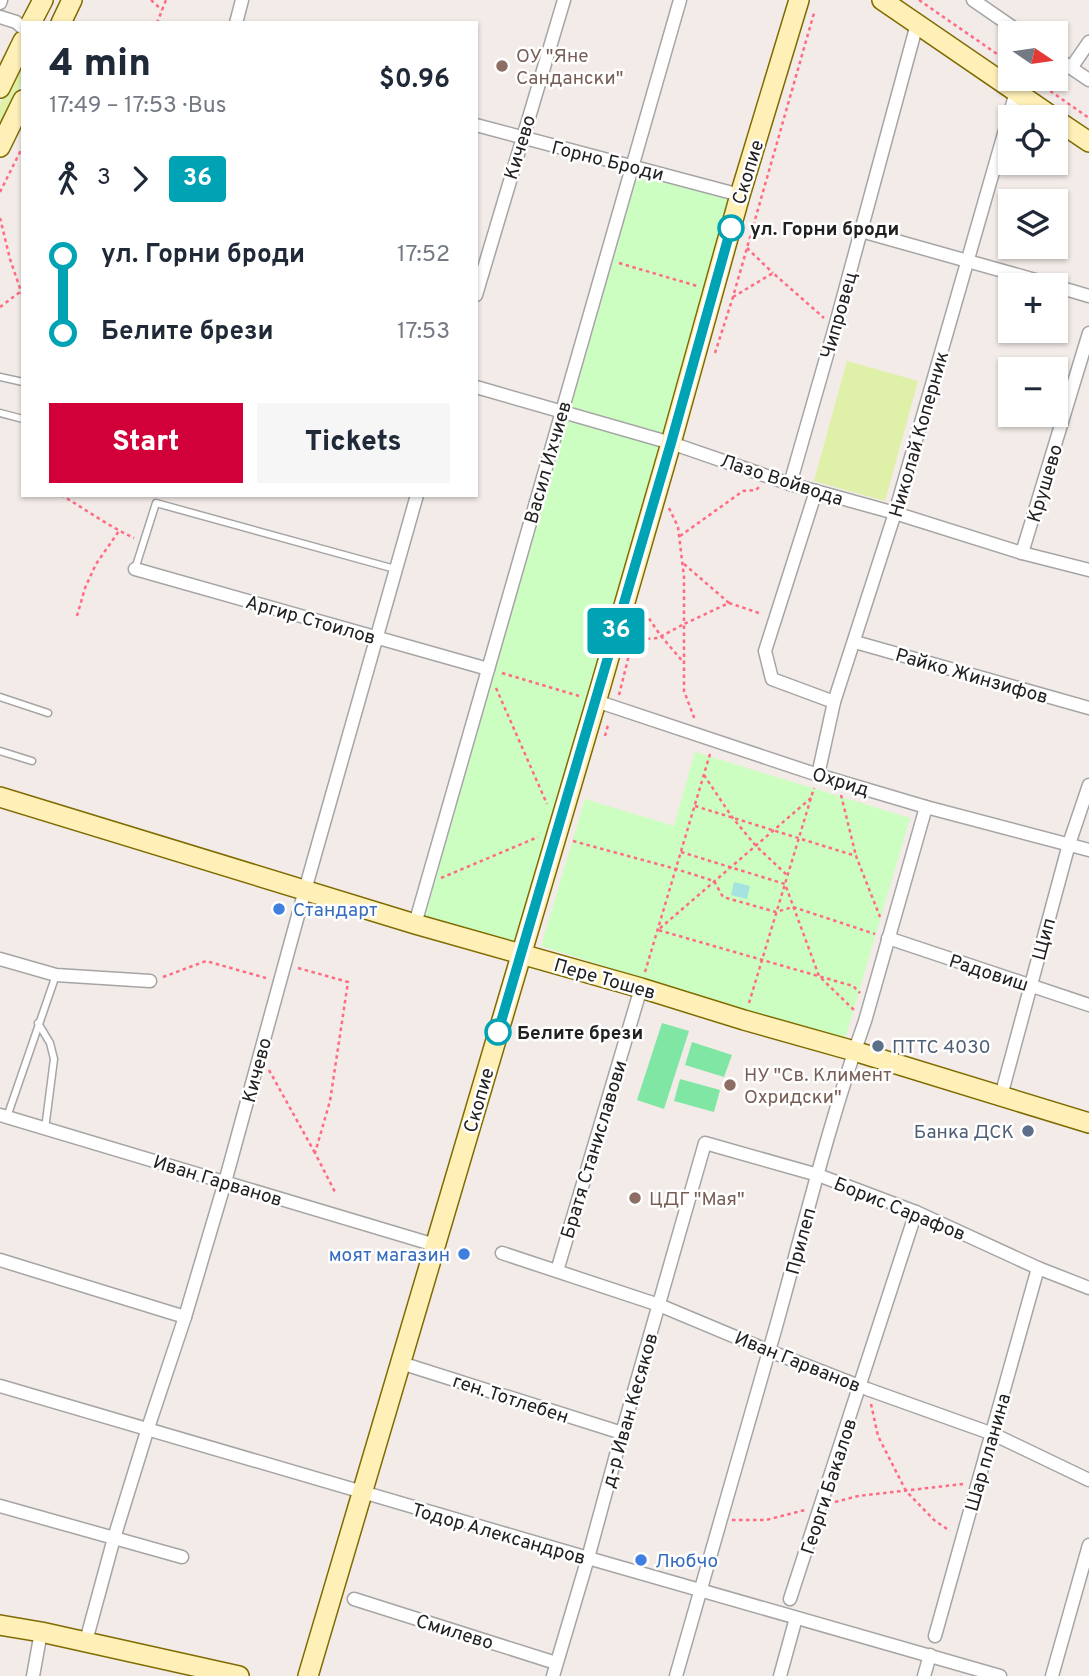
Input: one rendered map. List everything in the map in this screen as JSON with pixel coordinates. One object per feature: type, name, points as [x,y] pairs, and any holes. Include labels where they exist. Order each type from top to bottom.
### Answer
[{"type":"street","points":[[32,21],[43,0]]},
{"type":"street","points":[[62,21],[72,0]]},
{"type":"street","points":[[237,21],[242,0]]},
{"type":"street","name":"Кичево","points":[[478,288],[564,0]]},
{"type":"street","name":"Васил Ихчиев","points":[[415,924],[680,0]]},
{"type":"street","name":"Скопие","points":[[308,1676],[521,953],[566,835],[596,701],[740,195],[799,0]]},
{"type":"street","points":[[882,0],[1035,105]]},
{"type":"street","points":[[973,0],[1004,21]]},
{"type":"street","points":[[0,17],[21,26]]},
{"type":"street","name":"Чипровец","points":[[790,484],[917,24]]},
{"type":"street","points":[[1071,68],[1089,42]]},
{"type":"street","points":[[0,88],[21,45]]},
{"type":"street","points":[[1068,66],[1089,80]]},
{"type":"street","name":"Николай Коперник","points":[[818,775],[834,702],[895,513],[1016,92]]},
{"type":"street","points":[[0,147],[21,104]]},
{"type":"street","name":"Горно Броди","points":[[478,126],[740,195]]},
{"type":"street","points":[[1068,128],[1089,142]]},
{"type":"street","points":[[861,231],[1009,273]]},
{"type":"street","points":[[1068,290],[1089,296]]},
{"type":"street","name":"Крушево","points":[[1023,553],[1089,333]]},
{"type":"street","name":"Лазо Войвода","points":[[478,388],[671,443],[790,484],[1089,570]]},
{"type":"street","points":[[816,491],[765,651],[772,679],[834,702]]},
{"type":"street","name":"Кичево","points":[[86,1641],[114,1538],[225,1182],[304,890],[416,497]]},
{"type":"street","name":"Аргир Стоилов","points":[[135,569],[488,669]]},
{"type":"street","name":"Райко Жинзифов","points":[[855,642],[1089,708]]},
{"type":"street","name":"Охрид","points":[[596,701],[818,775],[1089,850]]},
{"type":"street","name":"Щип","points":[[1001,1096],[1069,844],[1089,785]]},
{"type":"street","name":"Пере Тошев","points":[[0,797],[415,924],[641,988],[1089,1123]]},
{"type":"street","name":"Прилеп","points":[[676,1676],[926,807]]},
{"type":"street","name":"Радовиш","points":[[888,938],[1089,1005]]},
{"type":"street","points":[[0,959],[56,975],[150,981]]},
{"type":"street","name":"Братя Станиславови","points":[[556,1271],[641,988]]},
{"type":"street","name":"Иван Гарванов","points":[[4,1116],[435,1245]]},
{"type":"street","name":"Борис Сарафов","points":[[705,1143],[818,1175],[916,1212],[1038,1268],[1089,1288]]},
{"type":"street","name":"д-р Иван Кесяков","points":[[553,1676],[589,1558],[705,1143]]},
{"type":"street","name":"Георги Бакалов","points":[[790,1599],[864,1387],[916,1212]]},
{"type":"street","name":"Иван Гарванов","points":[[502,1253],[659,1305],[769,1351],[993,1434],[1089,1480]]},
{"type":"street","points":[[0,1260],[185,1317]]},
{"type":"street","name":"Шар планина","points":[[935,1636],[1038,1268]]},
{"type":"street","name":"ген. Тотлебен","points":[[401,1363],[622,1433]]},
{"type":"street","name":"Тодор Александров","points":[[0,1386],[1000,1676]]},
{"type":"street","points":[[0,1506],[182,1557]]},
{"type":"street","points":[[1052,1676],[1089,1545]]},
{"type":"street","name":"Смилево","points":[[354,1599],[556,1663]]},
{"type":"street","points":[[780,1676],[796,1618]]},
{"type":"street","points":[[0,1625],[86,1641],[205,1672],[239,1676]]},
{"type":"street","points":[[33,1676],[41,1632]]},
{"type":"street","points":[[924,1676],[930,1655]]},
{"type":"lane","points":[[0,377],[21,382]]},
{"type":"lane","points":[[0,413],[21,418]]},
{"type":"lane","points":[[135,569],[157,499],[395,569]]},
{"type":"lane","points":[[0,697],[48,713]]},
{"type":"lane","points":[[0,751],[33,761]]},
{"type":"lane","points":[[4,1116],[56,975]]},
{"type":"lane","points":[[38,1023],[50,1044],[54,1059],[45,1129]]},
{"type":"path","points":[[150,0],[162,10]]},
{"type":"path","points":[[157,21],[166,0]]},
{"type":"path","points":[[919,0],[998,55]]},
{"type":"path","points":[[713,359],[814,13]]},
{"type":"path","points":[[1052,91],[1089,118]]},
{"type":"path","points":[[0,192],[21,150]]},
{"type":"path","points":[[0,218],[10,259],[21,288]]},
{"type":"path","points":[[747,248],[835,327]]},
{"type":"path","points":[[605,259],[713,291]]},
{"type":"path","points":[[733,297],[773,273]]},
{"type":"path","points":[[0,307],[21,292]]},
{"type":"path","points":[[679,537],[743,491],[756,490],[769,477]]},
{"type":"path","points":[[65,497],[119,531],[144,542]]},
{"type":"path","points":[[667,505],[678,527],[684,577],[684,691],[701,736]]},
{"type":"path","points":[[77,616],[96,564],[119,531]]},
{"type":"path","points":[[682,562],[729,603],[775,618]]},
{"type":"path","points":[[633,640],[662,636],[729,603]]},
{"type":"path","points":[[641,607],[684,663]]},
{"type":"path","points":[[488,669],[596,701]]},
{"type":"path","points":[[488,669],[547,804]]},
{"type":"path","points":[[641,988],[714,741]]},
{"type":"path","points":[[704,775],[732,817],[756,846],[788,876]]},
{"type":"path","points":[[744,1020],[818,775]]},
{"type":"path","points":[[837,780],[856,856],[888,938]]},
{"type":"path","points":[[658,930],[811,798]]},
{"type":"path","points":[[695,806],[856,856]]},
{"type":"path","points":[[427,884],[566,835],[715,881],[723,897],[776,912],[793,907],[888,938]]},
{"type":"path","points":[[681,852],[785,884]]},
{"type":"path","points":[[785,884],[819,976],[864,1021]]},
{"type":"path","points":[[658,930],[853,986],[870,1003]]},
{"type":"path","points":[[150,981],[206,961],[279,982]]},
{"type":"path","points":[[284,965],[348,982],[330,1101],[316,1153]]},
{"type":"path","points":[[260,1054],[336,1194]]},
{"type":"path","points":[[864,1387],[878,1436],[906,1491],[934,1520],[962,1538]]},
{"type":"path","points":[[721,1520],[766,1520],[858,1496],[977,1483]]},
{"type":"green space","points":[[21,69],[21,84],[0,127],[0,104],[17,70]]},
{"type":"green space","points":[[638,173],[732,201],[516,947],[424,920]]},
{"type":"green space","points":[[847,361],[918,381],[885,501],[814,481]]},
{"type":"green space","name":"Белите брези","points":[[695,752],[910,818],[844,1042],[541,946],[585,799],[674,826]]},
{"type":"green space","points":[[662,1023],[689,1031],[664,1109],[637,1100]]},
{"type":"green space","points":[[692,1042],[732,1055],[724,1077],[685,1065]]},
{"type":"green space","points":[[680,1079],[720,1090],[714,1112],[674,1101]]},
{"type":"water","points":[[734,882],[750,886],[747,899],[731,895]]},
{"type":"bus line","name":"36","points":[[498,1032],[671,443],[731,228]]},
{"type":"place","name":"ОУ \"Яне Сандански\"","points":[[502,66]]},
{"type":"place","name":"ул. Горни броди","points":[[731,228]]},
{"type":"place","name":"Стандарт","points":[[279,909]]},
{"type":"place","name":"Белите брези","points":[[498,1032]]},
{"type":"place","name":"ПТТС 4030","points":[[878,1046]]},
{"type":"place","name":"НУ \"Св. Климент Охридски\"","points":[[730,1085]]},
{"type":"place","name":"Банка ДСК","points":[[1028,1131]]},
{"type":"place","name":"ЦДГ \"Мая\"","points":[[635,1198]]},
{"type":"place","name":"моят магазин","points":[[464,1254]]},
{"type":"place","name":"Любчо","points":[[641,1560]]}]
